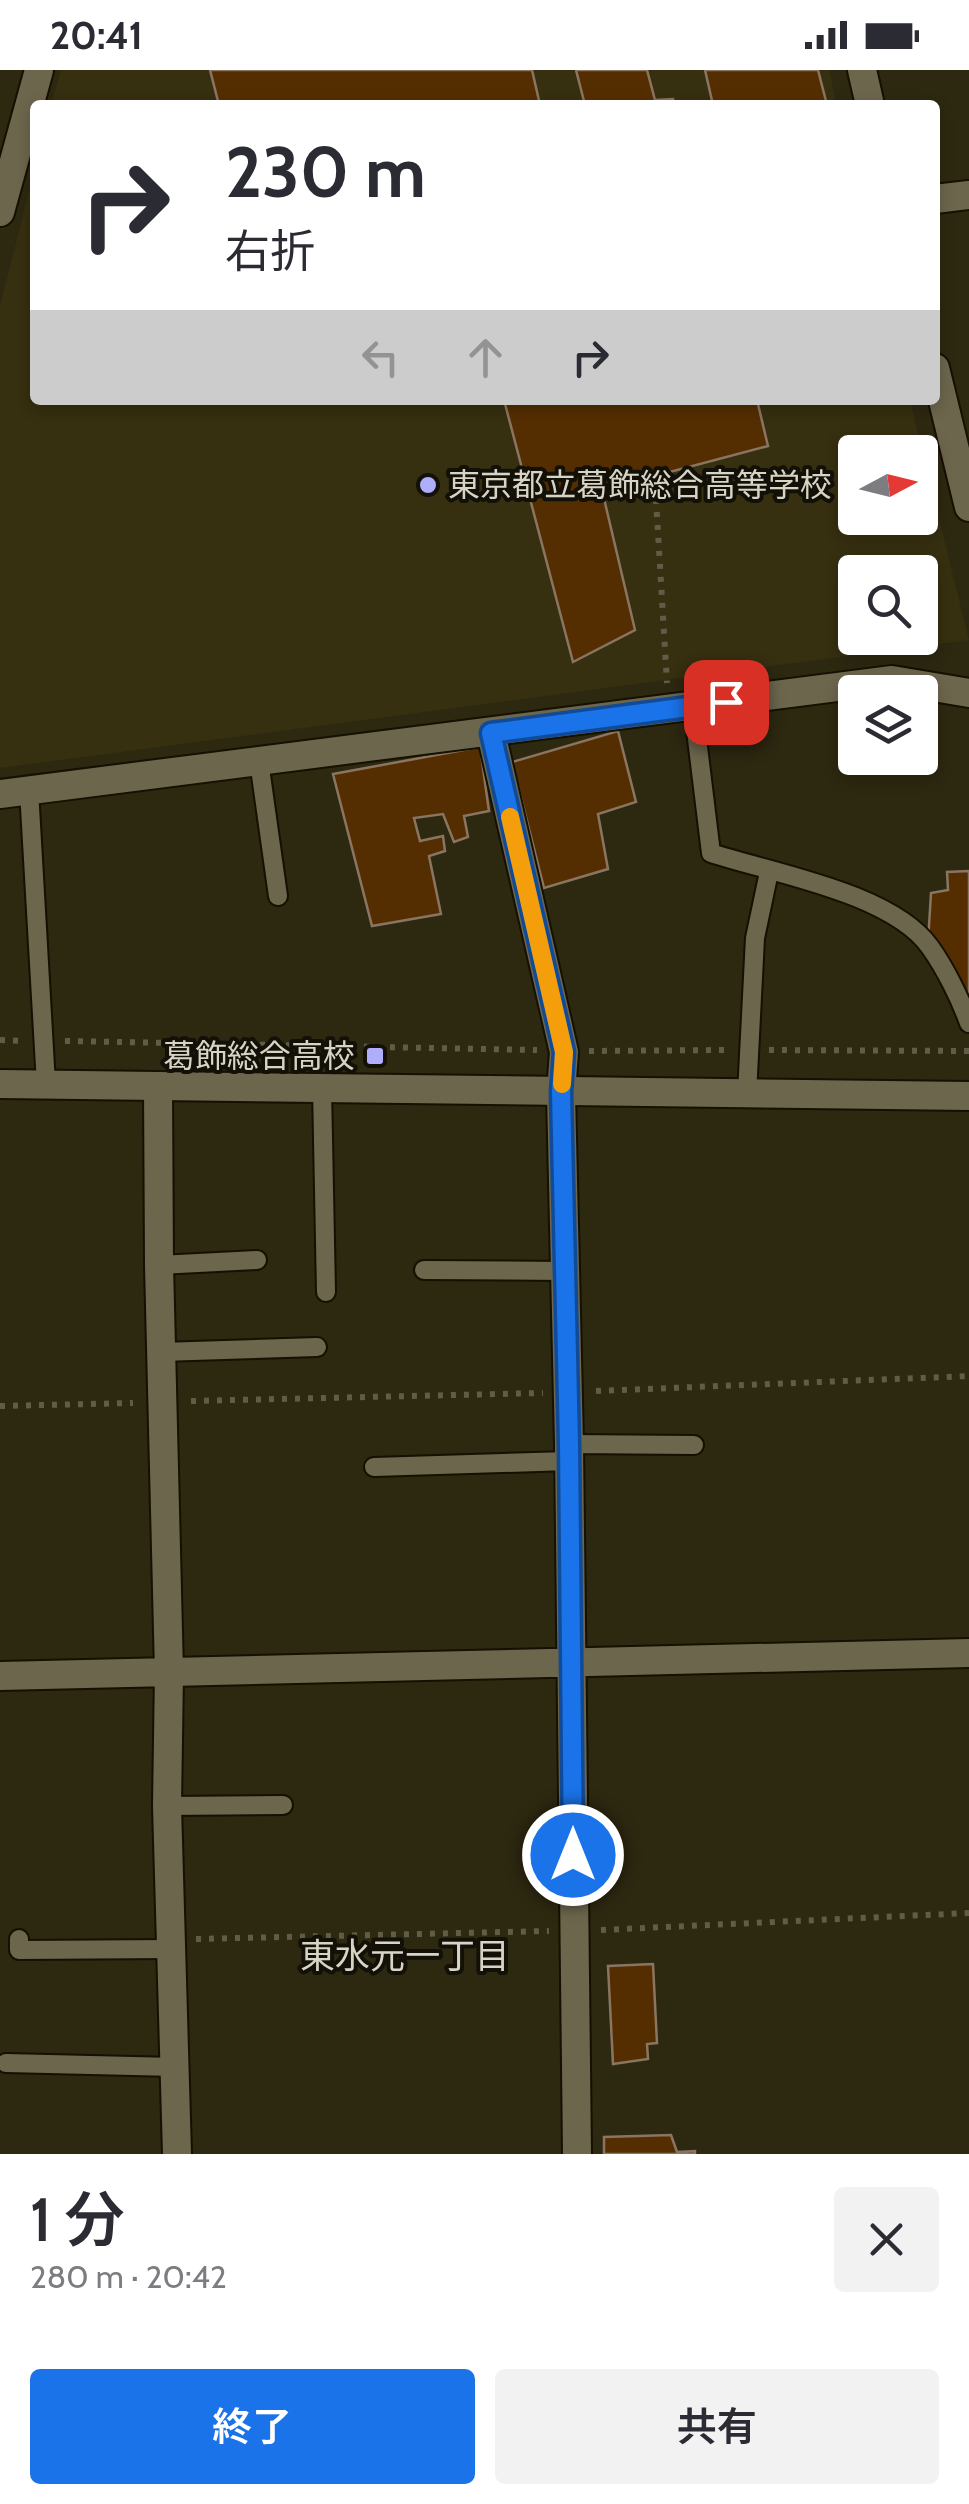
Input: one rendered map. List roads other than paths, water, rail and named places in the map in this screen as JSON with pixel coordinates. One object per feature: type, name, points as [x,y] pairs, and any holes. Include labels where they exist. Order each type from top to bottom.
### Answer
[{"type":"street","points":[[31,100],[39,70]]},
{"type":"street","points":[[862,70],[869,100]]},
{"type":"street","points":[[0,212],[30,103]]},
{"type":"street","points":[[940,198],[969,194]]},
{"type":"street","points":[[940,388],[969,507]]},
{"type":"street","points":[[0,794],[892,680],[969,693]]},
{"type":"street","points":[[491,733],[564,1052],[561,1092],[577,2154]]},
{"type":"street","points":[[0,1084],[969,1096]]},
{"type":"street","points":[[158,1086],[167,1806],[177,2154]]},
{"type":"street","points":[[0,1676],[969,1653]]},
{"type":"lane","points":[[682,708],[711,853],[835,887],[884,911],[928,944],[969,1023]]},
{"type":"lane","points":[[259,761],[278,896]]},
{"type":"lane","points":[[29,790],[46,1084]]},
{"type":"lane","points":[[748,1094],[755,938],[769,872]]},
{"type":"lane","points":[[322,1088],[326,1292]]},
{"type":"lane","points":[[159,1265],[257,1260]]},
{"type":"lane","points":[[424,1270],[565,1270]]},
{"type":"lane","points":[[161,1352],[317,1347]]},
{"type":"lane","points":[[374,1466],[694,1444]]},
{"type":"lane","points":[[167,1806],[283,1805]]},
{"type":"lane","points":[[19,1940],[20,1950],[171,1944]]},
{"type":"lane","points":[[6,2064],[175,2068]]},
{"type":"place","name":"東京都立葛飾総合高等学校","points":[[428,485]]},
{"type":"place","name":"葛飾総合高校","points":[[375,1056]]},
{"type":"district","name":"東水元一丁目","points":[[405,1956]]}]
